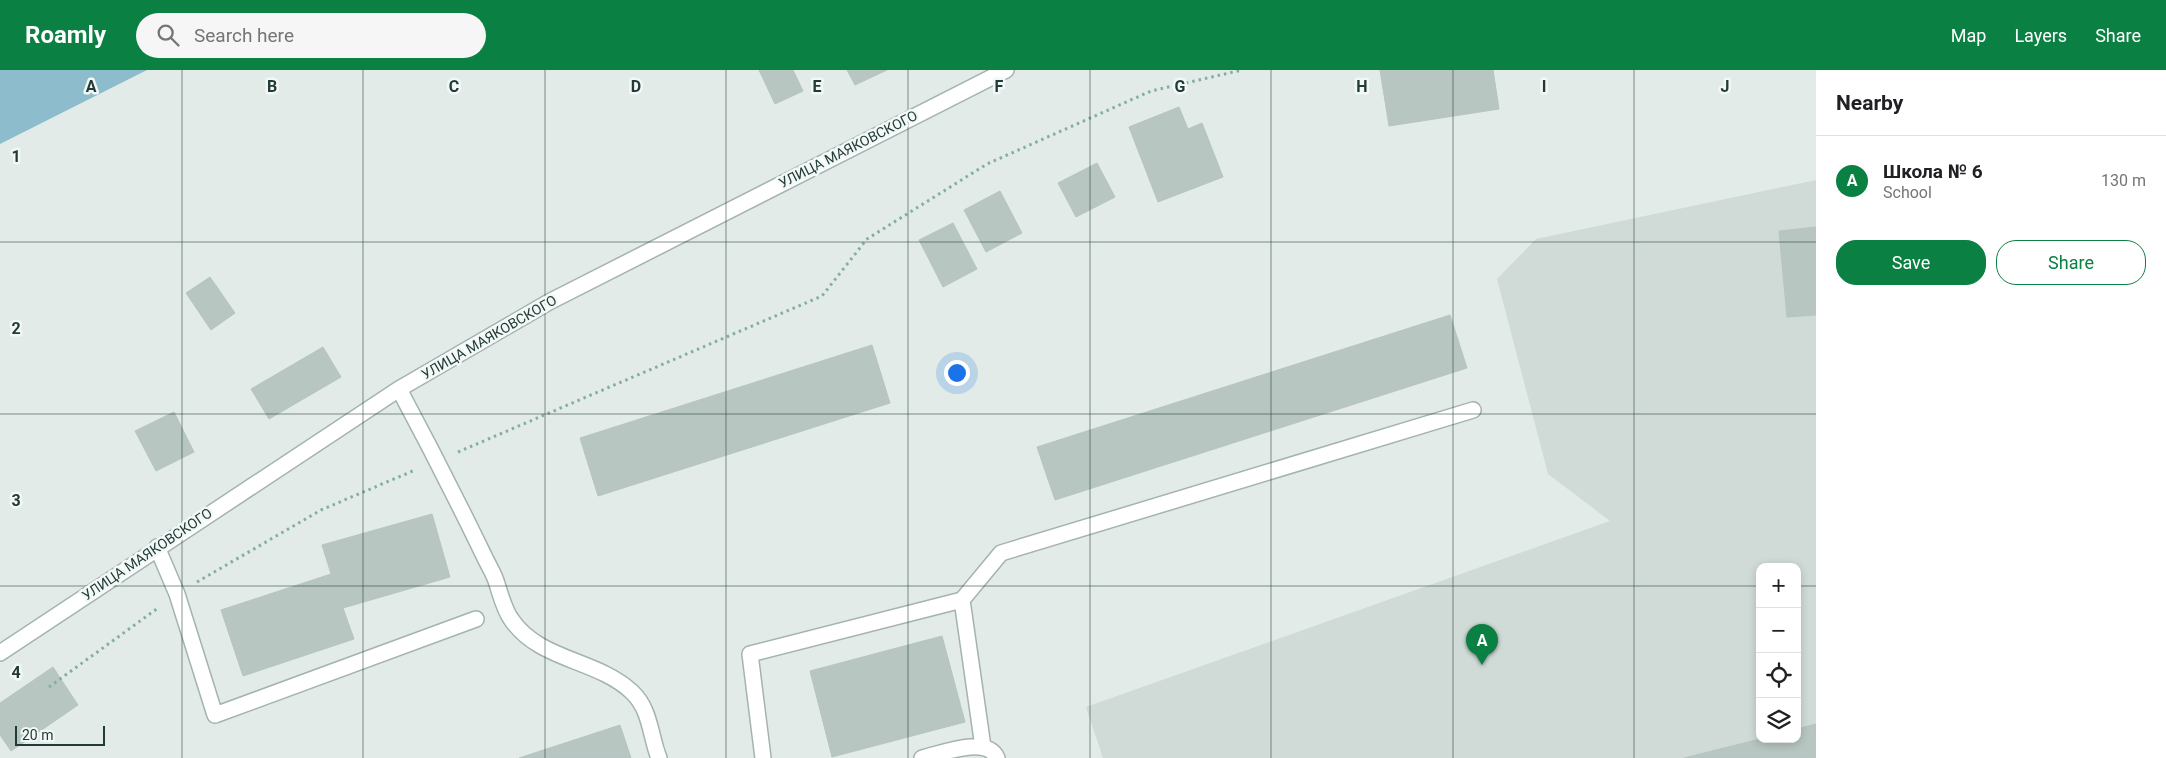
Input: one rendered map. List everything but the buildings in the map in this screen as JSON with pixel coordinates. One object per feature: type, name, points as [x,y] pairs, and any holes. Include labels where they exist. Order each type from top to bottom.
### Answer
[{"type":"street","name":"УЛИЦА МАЯКОВСКОГО","points":[[0,653],[399,389],[549,302],[1006,70]]},
{"type":"street","points":[[399,389],[438,461],[497,582],[503,604],[511,619],[528,638],[545,648],[594,668],[633,693],[647,714],[659,758]]},
{"type":"street","points":[[763,758],[750,654],[962,600],[1001,553],[1473,410]]},
{"type":"street","points":[[157,548],[177,594],[215,716],[476,619]]},
{"type":"street","points":[[962,600],[983,747]]},
{"type":"street","points":[[922,758],[965,747],[983,747],[995,754],[997,758]]},
{"type":"path","points":[[50,687],[177,594],[321,510],[822,296],[867,239],[987,164],[1151,91],[1242,70]]},
{"type":"shaded area","points":[[1816,180],[1816,758],[1103,758],[1086,707],[1610,521],[1548,474],[1497,279],[1536,239]]},
{"type":"water","points":[[0,70],[147,70],[0,144]]},
{"type":"place","name":"Школа № 6","points":[[1482,665]]}]
